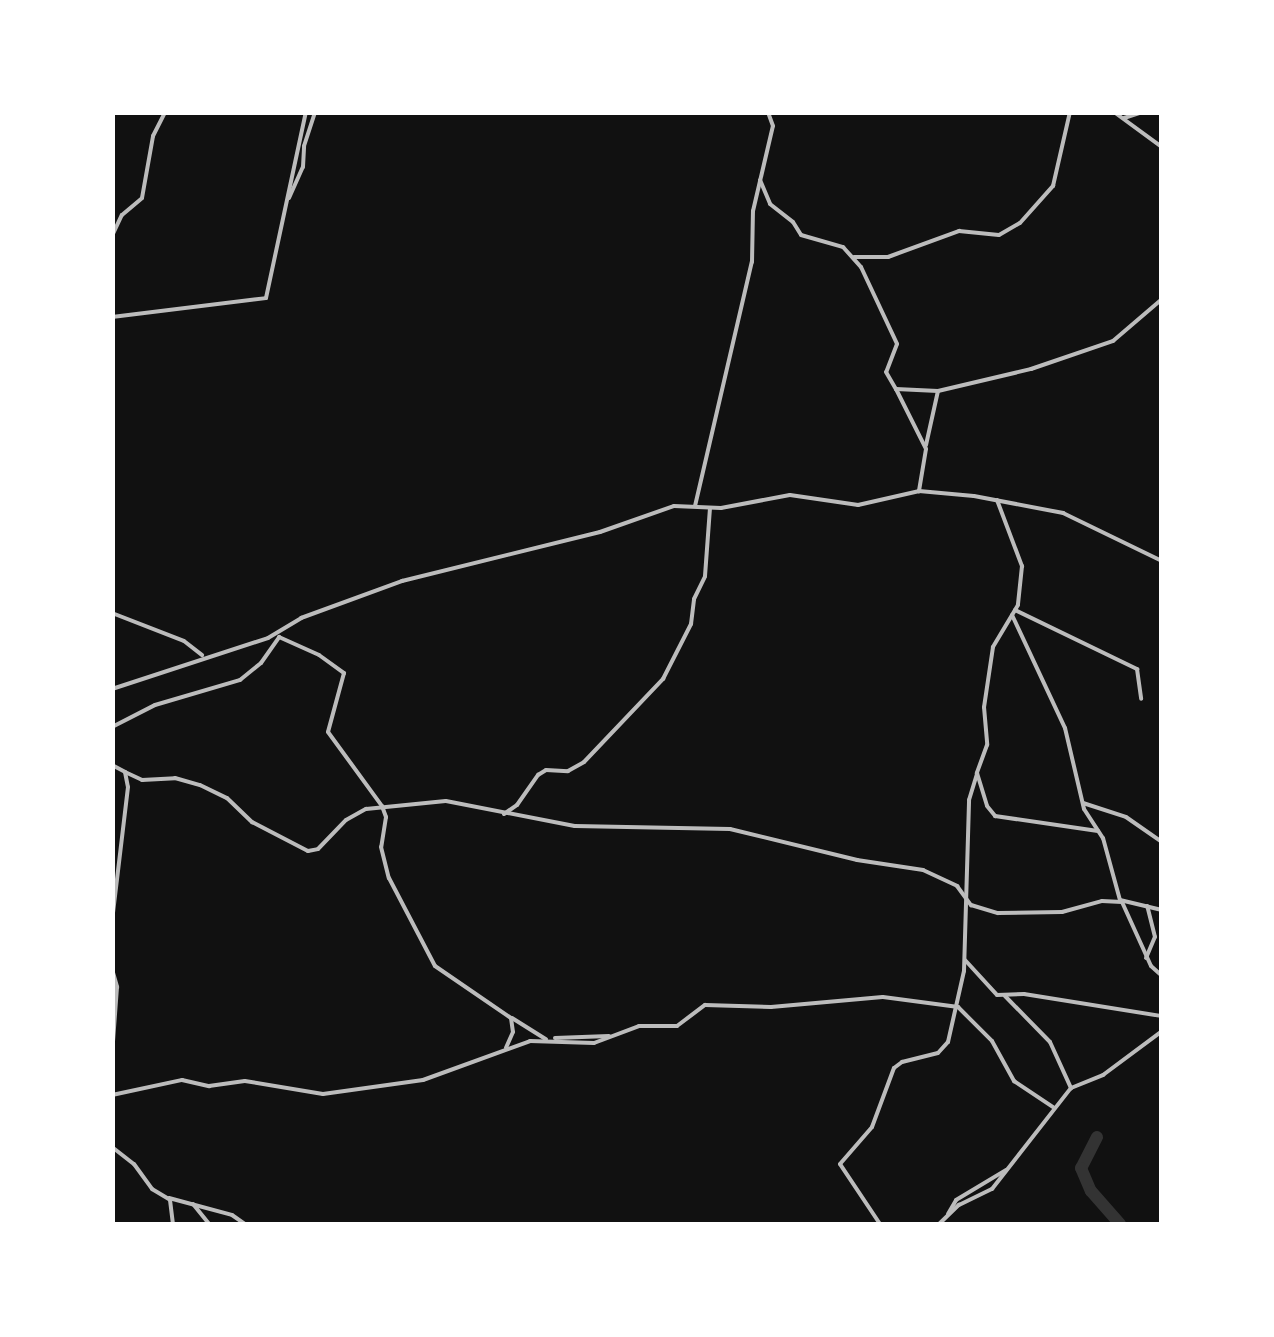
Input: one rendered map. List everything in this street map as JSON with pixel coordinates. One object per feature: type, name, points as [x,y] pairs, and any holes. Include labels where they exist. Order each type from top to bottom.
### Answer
[{"type":"street","points":[[112,236],[122,215],[142,198],[153,136],[165,112]]},
{"type":"street","points":[[112,317],[266,298],[306,112]]},
{"type":"street","points":[[286,205],[300,177],[315,112]]},
{"type":"street","points":[[695,506],[752,262],[753,211],[772,137],[768,112]]},
{"type":"street","points":[[854,257],[902,254],[959,231],[1003,234],[1020,224],[1053,186],[1070,112]]},
{"type":"street","points":[[1114,112],[1162,147]]},
{"type":"street","points":[[1124,118],[1144,112]]},
{"type":"street","points":[[760,180],[770,204],[793,222],[801,235],[836,243],[854,257],[897,344],[886,372],[926,450]]},
{"type":"street","points":[[896,389],[938,391],[1018,373],[1113,340],[1162,299]]},
{"type":"street","points":[[919,491],[938,391]]},
{"type":"street","points":[[112,727],[154,705],[240,680],[261,663],[281,634],[301,618],[402,580],[600,532],[674,506],[710,508],[790,495],[858,505],[919,491],[1063,512],[1162,561]]},
{"type":"street","points":[[880,1224],[864,1194],[840,1164],[872,1127],[894,1068],[945,1050],[958,1007],[968,902],[968,800],[987,745],[984,707],[993,647],[1014,612],[1022,561],[997,500]]},
{"type":"street","points":[[504,814],[517,805],[538,775],[546,770],[568,770],[584,762],[663,680],[691,624],[694,599],[707,567],[710,508]]},
{"type":"street","points":[[1014,612],[1137,669],[1142,700]]},
{"type":"street","points":[[1014,612],[1065,728],[1082,803],[1098,831],[1122,902],[1146,958],[1162,976]]},
{"type":"street","points":[[112,645],[112,615],[184,642],[204,656]]},
{"type":"street","points":[[112,689],[281,634],[344,673],[328,732],[382,806],[386,817],[381,847],[388,878],[434,966],[548,1040]]},
{"type":"street","points":[[112,765],[142,780],[175,778],[200,785],[227,798],[252,822],[308,851],[318,849],[354,814],[382,806],[446,801],[594,827],[730,829],[857,860],[924,870],[957,886],[968,902],[1007,914],[1062,912],[1102,901],[1145,904],[1162,910]]},
{"type":"street","points":[[112,921],[125,833],[125,772]]},
{"type":"street","points":[[976,774],[987,806],[996,816],[1098,831]]},
{"type":"street","points":[[1082,803],[1126,817],[1162,842]]},
{"type":"street","points":[[1145,904],[1155,928],[1146,958]]},
{"type":"street","points":[[965,960],[990,989],[1005,996],[1050,1042],[1071,1088]]},
{"type":"street","points":[[112,969],[116,987],[112,1056]]},
{"type":"street","points":[[1005,996],[1024,994],[1162,1016]]},
{"type":"street","points":[[112,1095],[182,1080],[209,1086],[245,1081],[298,1093],[324,1094],[423,1080],[506,1048],[548,1040],[594,1043],[639,1026],[677,1026],[711,1004],[771,1007],[883,997],[958,1007],[992,1041],[1014,1082],[1053,1108]]},
{"type":"street","points":[[506,1048],[513,1032],[510,1018]]},
{"type":"street","points":[[939,1224],[956,1200],[1008,1169],[1071,1088],[1103,1074],[1162,1031]]},
{"type":"street","points":[[112,1147],[134,1164],[152,1189],[169,1198],[232,1215],[244,1224]]},
{"type":"street","points":[[169,1198],[173,1224]]},
{"type":"street","points":[[193,1204],[210,1224]]},
{"type":"waterway","points":[[1097,1137],[1081,1168],[1091,1191],[1120,1224]]}]
